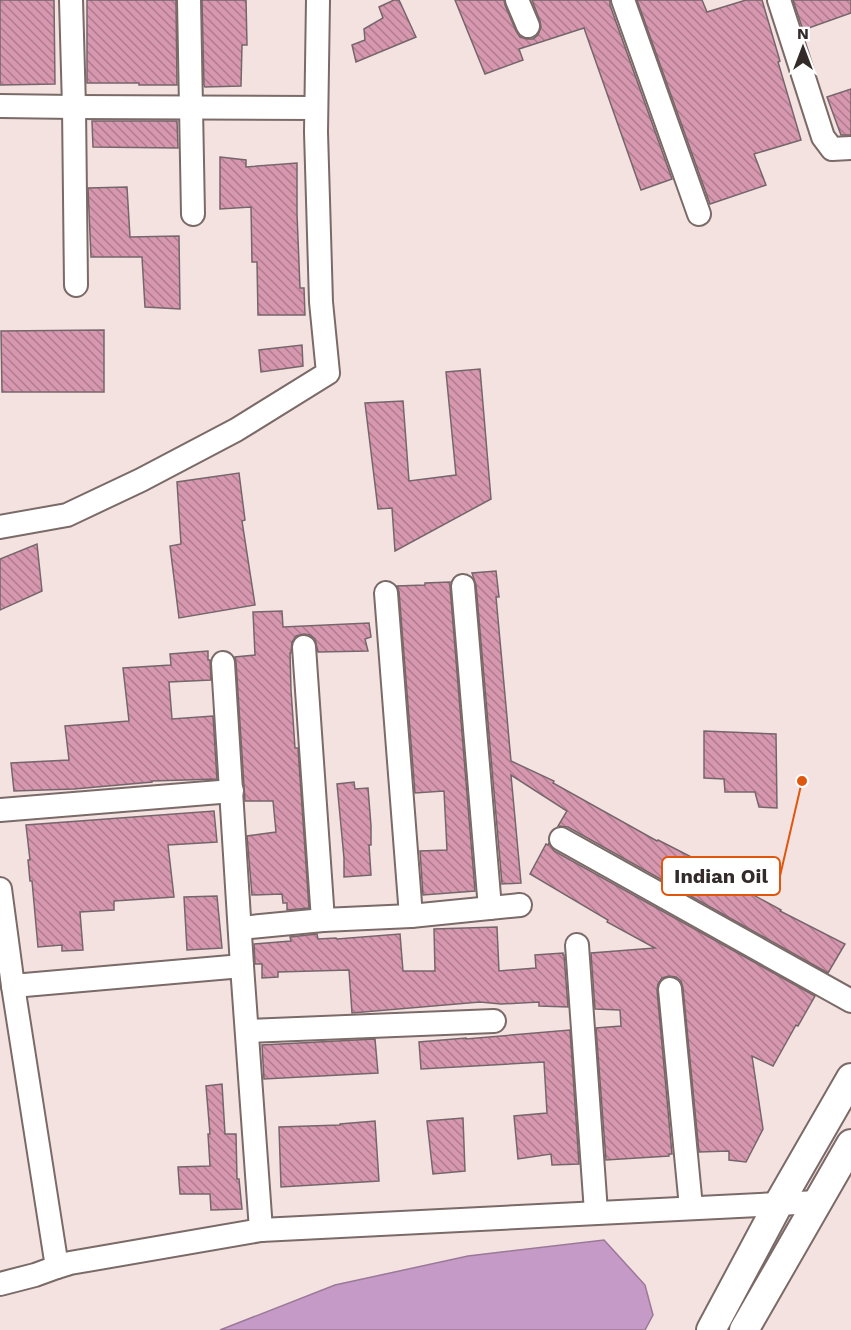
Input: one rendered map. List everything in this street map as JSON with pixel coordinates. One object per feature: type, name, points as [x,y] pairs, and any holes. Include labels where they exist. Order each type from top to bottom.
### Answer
[{"type":"main road","points":[[711,1330],[779,1203],[851,1078]]},
{"type":"main road","points":[[744,1330],[851,1144]]},
{"type":"street","points":[[71,0],[76,285]]},
{"type":"street","points":[[189,0],[193,214]]},
{"type":"street","points":[[0,527],[67,515],[141,480],[236,429],[328,373],[321,302],[316,108],[318,0]]},
{"type":"street","points":[[517,0],[528,26]]},
{"type":"street","points":[[623,0],[699,214]]},
{"type":"street","points":[[779,0],[823,136],[832,150],[851,148]]},
{"type":"street","points":[[0,106],[316,108]]},
{"type":"street","points":[[463,586],[490,908]]},
{"type":"street","points":[[386,592],[411,916]]},
{"type":"street","points":[[304,647],[323,920]]},
{"type":"street","points":[[223,663],[261,1230]]},
{"type":"street","points":[[0,810],[232,790]]},
{"type":"street","points":[[561,838],[851,1001]]},
{"type":"street","points":[[0,889],[57,1267]]},
{"type":"street","points":[[240,928],[323,920],[411,916],[520,904]]},
{"type":"street","points":[[577,945],[596,1212]]},
{"type":"street","points":[[13,986],[242,966]]},
{"type":"street","points":[[670,989],[691,1207]]},
{"type":"street","points":[[247,1031],[494,1021]]},
{"type":"street","points":[[0,1284],[70,1263],[261,1230],[818,1202]]},
{"type":"shaded area","points":[[604,1240],[645,1285],[653,1315],[645,1330],[220,1330],[335,1285],[468,1256]]},
{"type":"building","points":[[0,0],[54,0],[55,84],[0,85]]},
{"type":"building","points":[[87,0],[176,0],[177,85],[87,83]]},
{"type":"building","points":[[202,0],[246,0],[247,45],[242,45],[241,86],[205,87],[204,85]]},
{"type":"building","points":[[399,0],[416,37],[356,62],[352,45],[365,40],[364,29],[383,18],[379,7]]},
{"type":"building","points":[[455,0],[504,0],[520,37],[533,39],[538,35],[541,27],[532,0],[610,0],[672,179],[641,190],[584,28],[519,49],[523,60],[485,74]]},
{"type":"building","points":[[637,0],[702,0],[707,12],[746,0],[762,0],[801,140],[754,154],[766,185],[710,204]]},
{"type":"building","points":[[793,0],[851,0],[851,13],[803,30]]},
{"type":"building","points":[[851,89],[851,135],[841,135],[827,97]]},
{"type":"building","points":[[92,121],[177,121],[178,148],[93,147]]},
{"type":"building","points":[[220,157],[246,160],[246,167],[297,163],[300,288],[304,288],[305,315],[258,315],[257,262],[252,262],[251,207],[220,209]]},
{"type":"building","points":[[127,187],[130,237],[179,236],[180,309],[145,307],[142,257],[91,257],[88,188]]},
{"type":"building","points":[[104,330],[104,392],[2,392],[1,331]]},
{"type":"building","points":[[302,345],[303,366],[261,372],[259,350]]},
{"type":"building","points":[[480,369],[491,499],[395,551],[392,508],[378,509],[365,403],[403,401],[409,481],[456,475],[446,372]]},
{"type":"building","points":[[239,473],[245,520],[242,521],[255,605],[179,618],[170,546],[181,544],[177,482]]},
{"type":"building","points":[[37,544],[42,591],[0,610],[0,559]]},
{"type":"building","points":[[496,571],[499,597],[496,597],[511,761],[554,781],[553,783],[657,841],[713,868],[711,872],[845,944],[828,973],[568,827],[558,826],[567,811],[511,775],[521,883],[502,884],[476,585],[472,573]]},
{"type":"building","points":[[450,582],[475,891],[423,895],[420,851],[447,850],[444,791],[415,793],[397,586]]},
{"type":"building","points":[[282,611],[283,627],[369,623],[371,637],[365,639],[368,651],[318,652],[315,639],[304,634],[296,636],[292,642],[291,690],[295,748],[298,748],[309,908],[287,910],[287,903],[283,903],[282,894],[252,895],[247,836],[276,832],[273,801],[245,801],[235,657],[255,655],[253,612]]},
{"type":"building","points":[[208,651],[211,680],[169,682],[172,719],[213,716],[217,779],[152,781],[74,789],[14,791],[11,763],[69,760],[65,726],[129,721],[123,668],[171,665],[170,654]]},
{"type":"building","points":[[704,731],[776,734],[777,808],[759,807],[755,792],[725,792],[724,779],[704,778]]},
{"type":"building","points":[[354,782],[355,789],[368,788],[371,875],[344,877],[337,784]]},
{"type":"building","points":[[214,811],[217,842],[168,845],[174,897],[114,901],[114,910],[80,912],[83,950],[62,951],[62,945],[38,947],[26,825]]},
{"type":"building","points":[[549,843],[554,851],[815,996],[773,1066],[752,1056],[763,1129],[746,1162],[729,1160],[729,1151],[699,1152],[683,988],[681,981],[669,976],[662,978],[657,990],[672,1154],[606,1160],[596,1028],[621,1026],[620,1010],[595,1009],[591,953],[655,948],[607,922],[608,920],[530,874],[546,844]]},
{"type":"building","points":[[217,896],[222,948],[187,950],[184,897]]},
{"type":"building","points":[[497,927],[499,971],[536,968],[535,955],[563,953],[568,1007],[539,1006],[539,1002],[501,1004],[480,1002],[352,1013],[349,970],[278,972],[278,977],[262,978],[262,964],[255,964],[254,944],[291,941],[290,937],[317,934],[318,939],[337,939],[400,934],[403,971],[435,971],[434,929]]},
{"type":"building","points":[[570,1030],[579,1164],[552,1165],[551,1154],[518,1159],[514,1116],[547,1113],[544,1062],[421,1069],[419,1042]]},
{"type":"building","points":[[375,1039],[378,1073],[264,1079],[262,1045]]},
{"type":"building","points":[[222,1084],[225,1134],[236,1134],[237,1179],[239,1179],[242,1209],[211,1210],[210,1194],[180,1194],[178,1167],[210,1166],[206,1086]]},
{"type":"building","points":[[463,1118],[465,1171],[433,1174],[427,1121]]},
{"type":"building","points":[[375,1121],[379,1181],[281,1187],[279,1127],[340,1125]]},
{"type":"place","name":"Indian Oil","points":[[802,781]]}]
